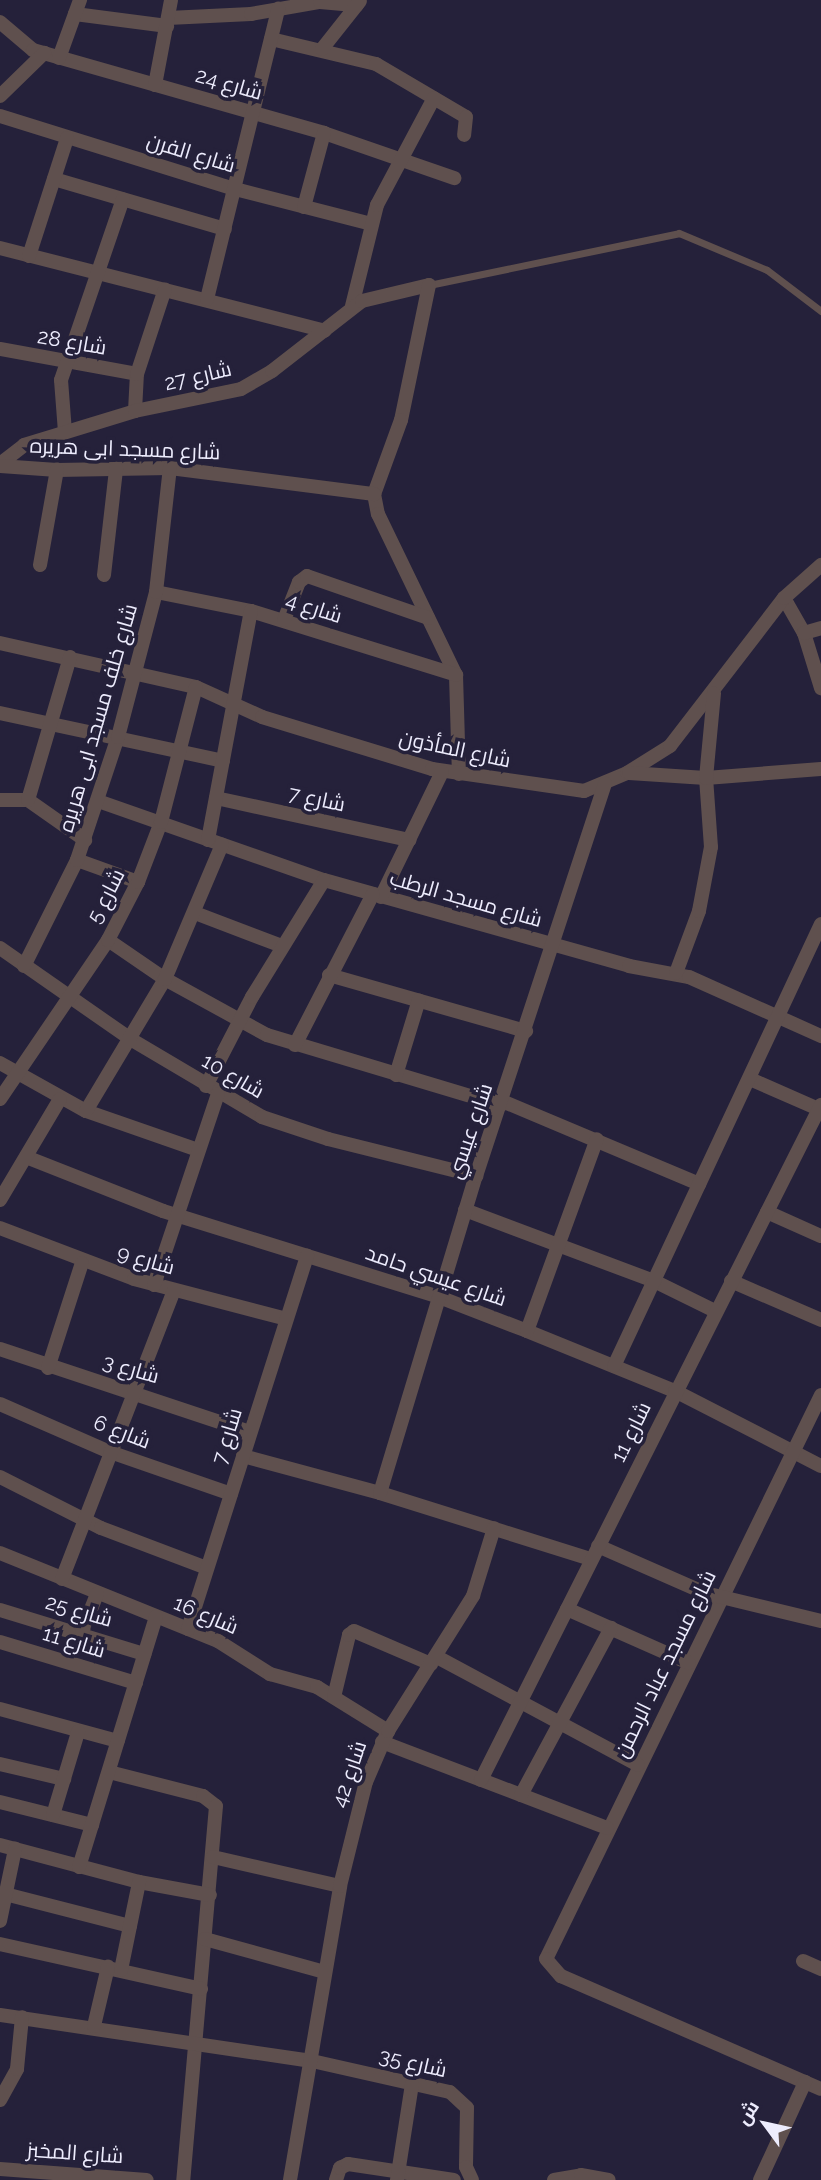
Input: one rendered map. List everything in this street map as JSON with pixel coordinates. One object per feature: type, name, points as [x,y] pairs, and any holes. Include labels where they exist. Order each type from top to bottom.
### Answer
[{"type":"street","points":[[59,58],[80,0]]},
{"type":"street","points":[[155,85],[171,0]]},
{"type":"street","points":[[75,15],[167,22],[320,2],[359,2]]},
{"type":"street","points":[[322,49],[359,2]]},
{"type":"street","points":[[207,299],[278,9]]},
{"type":"street","name":"شارع 24","points":[[0,22],[23,44],[44,53],[324,133],[454,178]]},
{"type":"street","points":[[271,39],[366,59],[466,117],[464,135]]},
{"type":"street","points":[[0,96],[15,78],[44,53]]},
{"type":"street","points":[[0,77],[15,78]]},
{"type":"street","points":[[352,306],[371,224],[399,158],[434,98]]},
{"type":"street","name":"شارع الفرن","points":[[0,116],[235,189],[371,224]]},
{"type":"street","points":[[304,207],[324,133]]},
{"type":"street","points":[[29,256],[67,138]]},
{"type":"street","points":[[54,178],[225,229]]},
{"type":"street","points":[[65,432],[61,397],[65,364],[123,199]]},
{"type":"street","points":[[0,248],[325,331]]},
{"type":"street","points":[[429,285],[401,419],[374,494],[378,514],[456,676],[459,774]]},
{"type":"street","name":"شارع 27","points":[[0,465],[24,445],[65,432],[135,411],[241,389],[325,331],[352,306],[372,297],[429,285]]},
{"type":"street","points":[[135,411],[136,374],[165,289]]},
{"type":"street","name":"شارع 28","points":[[0,349],[65,364],[136,374]]},
{"type":"street","name":"شارع مسجد ابى هريره","points":[[0,465],[57,470],[170,468],[374,494]]},
{"type":"street","name":"شارع خلف مسجد ابى هريره","points":[[24,966],[77,860],[118,737],[156,592],[170,468]]},
{"type":"street","points":[[104,575],[114,516],[116,469]]},
{"type":"street","points":[[40,565],[57,470]]},
{"type":"street","name":"شارع المأذون","points":[[1,648],[70,657],[196,687],[262,717],[442,772],[573,792],[605,784],[670,746],[784,598],[821,565]]},
{"type":"street","points":[[284,620],[299,582],[307,576],[428,618]]},
{"type":"street","name":"شارع 4","points":[[156,592],[284,620],[456,676]]},
{"type":"street","points":[[784,598],[804,633],[821,688]]},
{"type":"street","points":[[208,839],[251,611]]},
{"type":"street","points":[[804,633],[821,628]]},
{"type":"street","points":[[28,800],[70,657]]},
{"type":"street","name":"شارع 5","points":[[0,1100],[108,940],[138,883],[161,822],[196,687]]},
{"type":"street","points":[[676,973],[708,870],[711,847],[706,778],[714,692]]},
{"type":"street","points":[[0,713],[223,761]]},
{"type":"street","points":[[627,773],[706,778],[821,769]]},
{"type":"street","points":[[295,1045],[329,975],[409,840],[442,772]]},
{"type":"street","name":"شارع عيسي","points":[[380,1493],[465,1210],[555,946],[605,784]]},
{"type":"street","name":"شارع 7","points":[[216,798],[409,840]]},
{"type":"street","points":[[0,812],[5,799],[28,800],[85,840]]},
{"type":"street","name":"شارع مسجد الرطب","points":[[98,801],[324,880],[555,946],[676,973],[821,1036]]},
{"type":"street","points":[[86,1111],[132,1040],[165,979],[195,914],[222,845]]},
{"type":"street","points":[[77,860],[138,883]]},
{"type":"street","points":[[154,1285],[198,1150],[212,1090],[239,1022],[282,946],[324,880]]},
{"type":"street","points":[[195,914],[282,946]]},
{"type":"street","points":[[614,1366],[821,924]]},
{"type":"street","points":[[108,940],[165,979],[239,1022],[295,1045],[501,1103],[597,1139],[699,1184]]},
{"type":"street","name":"شارع 10","points":[[0,948],[68,998],[132,1040],[212,1090],[281,1125],[476,1176]]},
{"type":"street","points":[[329,975],[526,1031]]},
{"type":"street","points":[[396,1075],[419,1000]]},
{"type":"street","points":[[0,1063],[60,1099],[86,1111],[198,1150]]},
{"type":"street","points":[[750,1079],[820,1108]]},
{"type":"street","points":[[0,1200],[60,1099]]},
{"type":"street","name":"شارع 11","points":[[481,1780],[674,1391],[820,1108]]},
{"type":"street","points":[[527,1331],[597,1139]]},
{"type":"street","name":"شارع عيسي حامد","points":[[26,1157],[177,1215],[439,1297],[527,1331],[674,1391],[821,1466]]},
{"type":"street","points":[[465,1210],[559,1243],[654,1281],[715,1311]]},
{"type":"street","points":[[767,1212],[821,1236]]},
{"type":"street","name":"شارع 9","points":[[0,1228],[82,1263],[154,1285],[286,1319]]},
{"type":"street","name":"شارع 7","points":[[188,1629],[307,1255]]},
{"type":"street","points":[[48,1368],[82,1263]]},
{"type":"street","points":[[731,1281],[821,1320]]},
{"type":"street","points":[[62,1579],[132,1391],[174,1290]]},
{"type":"street","name":"شارع 3","points":[[0,1349],[48,1368],[132,1391],[250,1432]]},
{"type":"street","name":"شارع مسجد عباد الرحمن","points":[[804,2082],[561,1976],[549,1966],[547,1951],[821,1395]]},
{"type":"street","name":"شارع 6","points":[[0,1404],[110,1452],[231,1494]]},
{"type":"street","points":[[243,1456],[380,1493],[494,1528],[594,1553],[721,1597],[821,1621]]},
{"type":"street","points":[[0,1477],[85,1521],[207,1568]]},
{"type":"street","name":"شارع 42","points":[[290,2180],[340,1886],[359,1803],[385,1736],[473,1596],[494,1528]]},
{"type":"street","name":"شارع 16","points":[[0,1553],[233,1648],[270,1674],[308,1684],[334,1697],[385,1736],[481,1780],[607,1828]]},
{"type":"street","points":[[82,1632],[97,1594]]},
{"type":"street","points":[[567,1609],[689,1662]]},
{"type":"street","name":"شارع 25","points":[[0,1611],[82,1632],[144,1654]]},
{"type":"street","points":[[79,1867],[156,1617]]},
{"type":"street","points":[[521,1795],[611,1628]]},
{"type":"street","points":[[334,1697],[349,1635],[354,1631],[434,1661],[520,1702],[638,1765]]},
{"type":"street","name":"شارع 11","points":[[0,1642],[136,1683]]},
{"type":"street","points":[[0,1709],[118,1741]]},
{"type":"street","points":[[53,1815],[78,1732]]},
{"type":"street","points":[[0,1764],[64,1779]]},
{"type":"street","points":[[109,1772],[211,1799],[216,1815],[183,2180]]},
{"type":"street","points":[[0,1801],[92,1825]]},
{"type":"street","points":[[0,1921],[5,1894],[7,1847],[139,1882],[209,1895]]},
{"type":"street","points":[[213,1857],[340,1886]]},
{"type":"street","points":[[94,2026],[130,1926],[139,1882]]},
{"type":"street","points":[[5,1894],[130,1926]]},
{"type":"street","points":[[205,1939],[325,1972]]},
{"type":"street","points":[[0,1944],[201,1989]]},
{"type":"street","points":[[803,1961],[821,1969]]},
{"type":"street","name":"شارع 35","points":[[0,2015],[94,2026],[312,2061],[450,2092],[463,2101],[468,2116],[466,2167],[472,2180]]},
{"type":"street","points":[[0,2100],[17,2069],[22,2017]]},
{"type":"street","points":[[766,2178],[804,2082],[821,2089]]},
{"type":"street","points":[[397,2177],[412,2084]]},
{"type":"street","points":[[337,2180],[340,2168],[348,2164],[397,2177],[454,2180]]},
{"type":"street","name":"شارع المخبز","points":[[0,2169],[147,2180]]},
{"type":"street","points":[[554,2180],[581,2175],[609,2180]]},
{"type":"lane","points":[[429,285],[680,233],[767,270],[821,312]]}]
